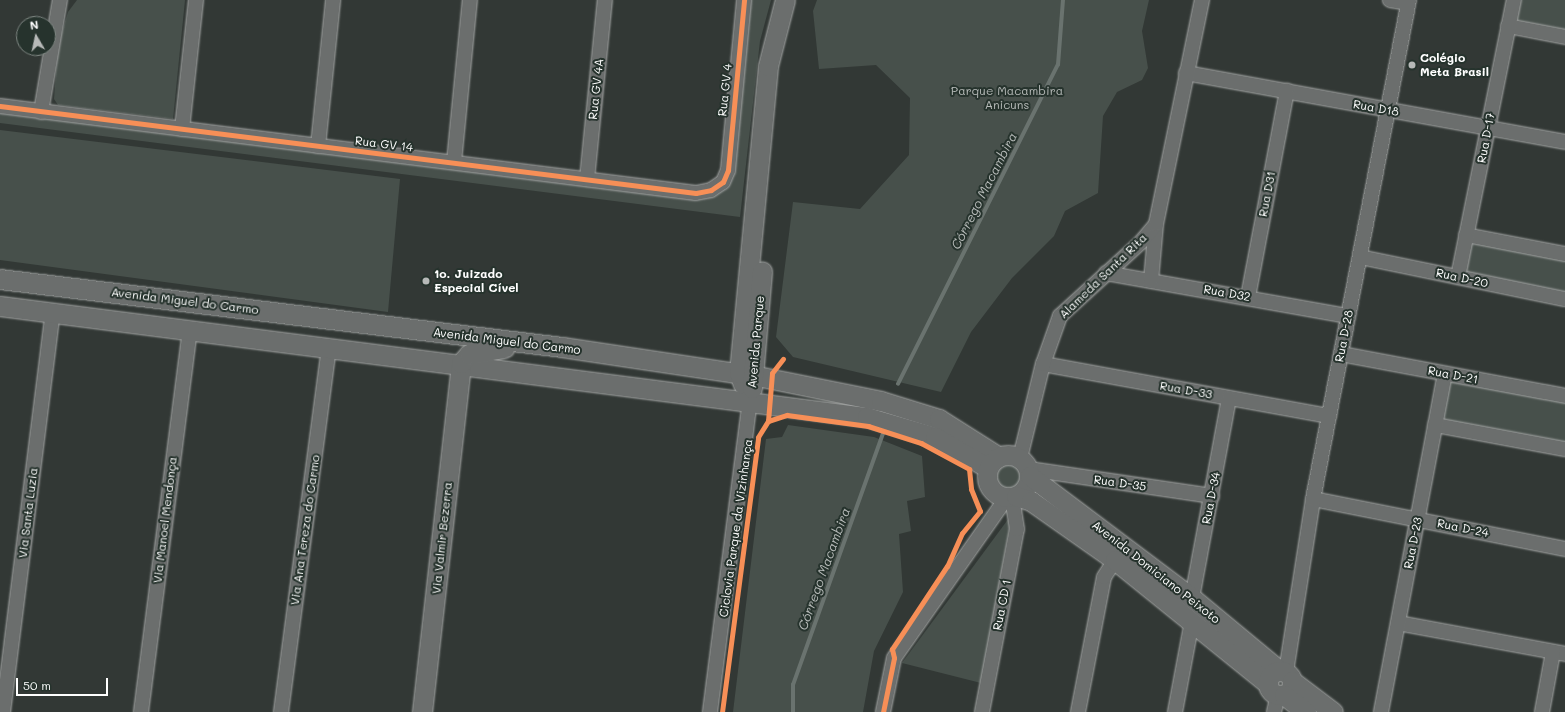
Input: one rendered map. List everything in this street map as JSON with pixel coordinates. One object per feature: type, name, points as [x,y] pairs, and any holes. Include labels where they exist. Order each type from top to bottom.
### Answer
[{"type":"main road","name":"Avenida Parque","points":[[750,400],[746,374],[768,66],[785,0]]},
{"type":"main road","name":"Avenida Parque","points":[[746,374],[782,53],[795,0]]},
{"type":"main road","name":"Avenida Miguel do Carmo","points":[[0,278],[562,347],[746,374],[881,400],[939,419],[994,462]]},
{"type":"main road","points":[[0,306],[750,400],[887,421],[935,437],[994,462],[1026,468],[1023,491],[1012,497]]},
{"type":"main road","points":[[461,364],[469,354],[482,350],[562,347]]},
{"type":"main road","name":"Via Valmir Bezerra","points":[[422,712],[461,364]]},
{"type":"main road","name":"Avenida Domiciano Peixoto","points":[[994,462],[990,487],[1012,497],[1031,501],[1115,560],[1192,621],[1280,687],[1333,712]]},
{"type":"main road","name":"Avenida Domiciano Peixoto","points":[[1026,468],[1192,598],[1306,712]]},
{"type":"street","points":[[40,112],[60,0]]},
{"type":"street","points":[[182,129],[196,0]]},
{"type":"street","points":[[318,146],[333,0]]},
{"type":"street","points":[[454,162],[470,0]]},
{"type":"street","name":"Rua GV 4A","points":[[587,179],[605,0]]},
{"type":"street","name":"Rua GV 4","points":[[723,182],[728,170],[744,0]]},
{"type":"street","name":"Alameda Santa Rita","points":[[1026,468],[1043,364],[1060,316],[1156,224],[1202,0]]},
{"type":"street","points":[[1390,0],[1409,2]]},
{"type":"street","name":"Rua D-17","points":[[1458,277],[1514,0]]},
{"type":"street","name":"Rua D-28","points":[[1280,687],[1313,499],[1409,2]]},
{"type":"street","points":[[1508,26],[1565,37]]},
{"type":"street","name":"Rua D18","points":[[1186,73],[1565,142]]},
{"type":"street","name":"Rua D31","points":[[1248,296],[1287,91]]},
{"type":"street","name":"Rua GV 14","points":[[0,106],[696,193],[711,190],[723,182]]},
{"type":"street","points":[[1151,281],[1156,224]]},
{"type":"street","points":[[1466,235],[1565,254]]},
{"type":"street","name":"Rua D-20","points":[[1360,257],[1565,299]]},
{"type":"street","name":"Rua D32","points":[[1106,273],[1248,296],[1348,316]]},
{"type":"street","name":"Via Santa Luzia","points":[[3,712],[53,313]]},
{"type":"street","name":"Via Manoel Mendonça","points":[[141,712],[190,329]]},
{"type":"street","name":"Via Ana Tereza do Carmo","points":[[281,712],[329,348]]},
{"type":"street","name":"Rua D-21","points":[[1341,354],[1565,396]]},
{"type":"street","name":"Rua D-33","points":[[1043,364],[1329,416]]},
{"type":"street","name":"Rua D-23","points":[[1381,712],[1445,374]]},
{"type":"street","name":"Rua D-34","points":[[1192,598],[1229,398]]},
{"type":"street","points":[[710,712],[750,400]]},
{"type":"street","points":[[1435,425],[1565,449]]},
{"type":"street","name":"Rua D-35","points":[[1026,468],[1212,496]]},
{"type":"street","points":[[883,712],[894,658],[1012,497]]},
{"type":"street","name":"Rua CD 1","points":[[982,712],[1017,529],[1012,497]]},
{"type":"street","name":"Rua D-24","points":[[1313,499],[1565,548]]},
{"type":"street","points":[[1078,712],[1104,577],[1115,560]]},
{"type":"street","points":[[1174,712],[1192,621]]},
{"type":"street","points":[[1398,623],[1559,653],[1542,712]]},
{"type":"green space","points":[[77,0],[185,0],[173,119],[58,105],[54,99],[58,45],[68,12]]},
{"type":"green space","points":[[751,0],[771,0],[760,41],[740,217],[0,123],[0,113],[703,199],[717,194]]},
{"type":"green space","name":"Parque Macambira Anicuns","points":[[817,0],[1149,0],[1142,31],[1148,68],[1142,80],[1117,92],[1103,116],[1098,193],[1065,211],[1054,236],[1012,278],[971,332],[941,392],[793,357],[776,337],[793,202],[860,209],[909,155],[910,98],[876,65],[819,69],[813,11]]},
{"type":"green space","points":[[1517,0],[1565,0],[1565,35],[1513,25]]},
{"type":"green space","points":[[0,130],[400,179],[388,312],[0,260]]},
{"type":"green space","points":[[1469,238],[1565,257],[1565,297],[1462,275]]},
{"type":"green space","points":[[1448,377],[1565,400],[1565,443],[1441,420]]},
{"type":"green space","points":[[788,425],[874,437],[922,456],[925,497],[907,501],[911,531],[899,534],[903,592],[874,651],[863,712],[733,712],[766,439],[782,437]]},
{"type":"green space","points":[[1009,460],[1015,461],[1023,469],[1023,481],[1015,489],[1009,490],[1003,489],[995,481],[994,475],[995,469],[1003,461]]},
{"type":"green space","points":[[1012,514],[981,683],[902,663]]},
{"type":"waterway","name":"Córrego Macambira","points":[[898,384],[1058,65],[1063,0]]},
{"type":"waterway","name":"Córrego Macambira","points":[[793,712],[793,685],[883,434]]},
{"type":"cycle path","points":[[0,106],[696,193],[711,190],[723,182],[728,170],[744,0]]},
{"type":"cycle path","points":[[768,421],[772,373],[783,359]]},
{"type":"cycle path","name":"Ciclovia Parque da Vizinhança","points":[[722,712],[758,437],[768,421],[787,415],[868,426],[921,443],[969,469],[971,489],[980,511],[962,533],[947,566],[892,649],[894,658],[883,712]]},
{"type":"place","name":"Colégio Meta Brasil","points":[[1412,65]]},
{"type":"place","name":"1o. Juizado Especial Cível","points":[[426,281]]}]
